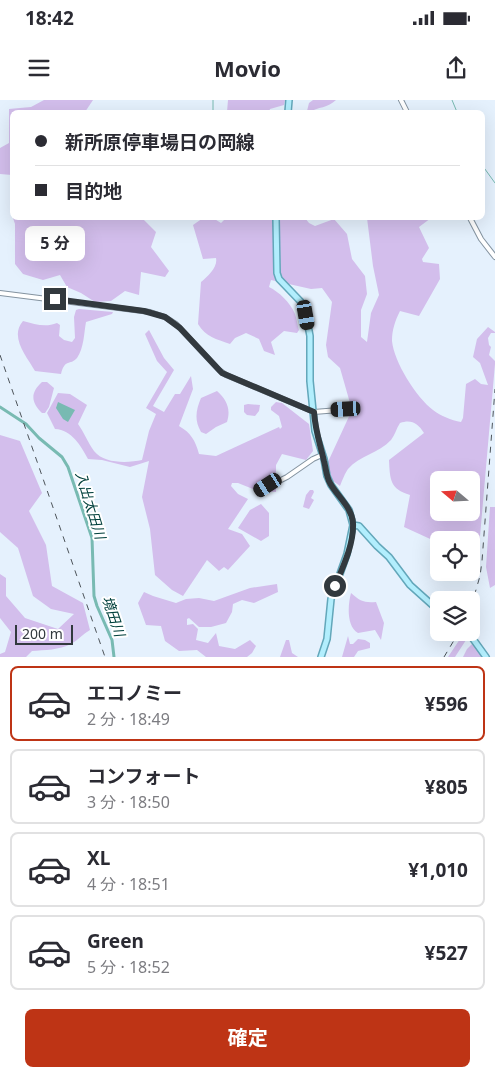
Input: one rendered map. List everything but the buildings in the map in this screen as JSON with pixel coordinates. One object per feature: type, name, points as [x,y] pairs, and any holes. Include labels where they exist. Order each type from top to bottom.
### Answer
[{"type":"main road","points":[[276,220],[277,273],[279,279],[302,303],[310,336],[310,375],[315,430],[327,476],[349,510],[353,524],[347,554],[332,599],[327,639],[320,657]]},
{"type":"main road","points":[[353,524],[359,526],[392,561],[410,585],[430,603]]},
{"type":"main road","points":[[474,641],[486,657]]},
{"type":"street","points":[[471,220],[481,240],[495,257]]},
{"type":"street","points":[[0,293],[144,311],[165,317],[180,328],[222,373],[314,412],[351,409]]},
{"type":"street","points":[[259,491],[287,477],[322,455]]},
{"type":"shaded area","points":[[44,100],[93,100],[86,110],[10,110],[10,175],[0,174],[0,148],[9,143],[9,109],[31,107]]},
{"type":"shaded area","points":[[228,100],[285,100],[284,105],[270,110],[227,110]]},
{"type":"shaded area","points":[[313,100],[336,100],[330,105],[315,110],[307,110],[309,103]]},
{"type":"shaded area","points":[[14,220],[144,220],[156,232],[151,247],[169,271],[165,277],[141,272],[139,295],[125,291],[111,301],[95,302],[67,287],[60,275],[43,280],[23,274],[15,264]]},
{"type":"shaded area","points":[[200,220],[216,220],[221,223],[224,220],[307,220],[315,226],[335,220],[347,234],[352,259],[365,276],[367,294],[361,310],[361,337],[367,342],[371,313],[379,295],[367,220],[428,220],[419,227],[429,248],[422,259],[423,262],[439,264],[440,279],[419,316],[400,311],[394,326],[392,341],[401,369],[420,397],[436,412],[446,418],[461,422],[466,384],[475,379],[481,384],[488,385],[480,363],[473,357],[477,339],[488,327],[495,332],[491,333],[488,338],[491,347],[489,355],[495,361],[495,364],[480,536],[480,531],[430,531],[430,539],[404,527],[410,495],[398,490],[392,483],[389,460],[424,433],[417,424],[408,421],[400,423],[392,438],[386,444],[348,469],[340,486],[333,481],[327,464],[352,410],[340,368],[328,357],[326,345],[332,302],[322,288],[311,289],[271,280],[269,287],[290,305],[295,314],[299,330],[297,333],[284,331],[271,342],[275,355],[264,351],[259,339],[246,333],[235,338],[230,344],[204,332],[198,324],[201,282],[214,268],[216,258],[203,259],[193,225]]},
{"type":"shaded area","points":[[76,310],[113,312],[112,314],[86,322],[79,354],[77,358],[64,366],[61,374],[35,371],[24,353],[19,340],[19,327],[23,321],[44,325],[57,323],[60,325],[59,336],[64,340],[72,342],[75,338],[74,317]]},
{"type":"shaded area","points":[[149,330],[164,358],[174,370],[153,406],[164,412],[175,394],[180,394],[191,376],[193,389],[179,426],[192,437],[199,454],[216,456],[279,427],[280,429],[282,427],[279,416],[271,410],[271,407],[276,402],[282,403],[309,424],[313,451],[306,460],[282,454],[276,465],[276,492],[258,491],[238,483],[232,483],[231,486],[238,494],[248,499],[228,529],[242,534],[250,546],[228,570],[224,567],[219,571],[207,560],[183,596],[172,590],[155,575],[150,529],[142,497],[149,461],[130,467],[102,460],[88,459],[79,444],[71,436],[66,432],[55,429],[47,413],[58,393],[70,394],[87,405],[78,424],[98,455],[116,462],[142,460],[149,431],[156,414],[146,408],[167,372],[157,361],[145,334]]},
{"type":"shaded area","points":[[42,382],[47,382],[54,388],[49,407],[45,413],[38,409],[33,398],[35,390]]},
{"type":"shaded area","points":[[217,391],[227,405],[229,413],[227,422],[206,434],[201,432],[197,423],[198,407],[201,398]]},
{"type":"shaded area","points":[[58,402],[75,410],[68,422],[63,419],[56,408]]},
{"type":"shaded area","points":[[244,405],[260,405],[259,411],[255,416],[247,415],[244,412]]},
{"type":"shaded area","points":[[0,435],[20,441],[42,493],[29,511],[46,545],[52,586],[83,603],[90,630],[66,646],[32,651],[26,657],[0,657],[0,654],[5,652],[11,632],[0,618],[0,574],[6,578],[6,596],[25,618],[58,629],[74,614],[51,609],[33,596],[18,548],[0,532]]},
{"type":"shaded area","points":[[310,490],[314,492],[311,498],[314,500],[309,509],[303,507],[306,495]]},
{"type":"shaded area","points":[[261,504],[269,513],[269,536],[261,541],[238,528],[250,510]]},
{"type":"shaded area","points":[[490,507],[495,507],[495,585],[490,588],[486,567]]},
{"type":"shaded area","points":[[277,584],[278,592],[254,603],[242,600],[233,604],[232,612],[226,623],[211,627],[199,627],[189,618],[187,619],[187,625],[193,624],[198,629],[196,640],[208,643],[216,633],[219,646],[235,649],[250,640],[256,646],[247,657],[206,657],[197,650],[179,651],[165,641],[161,626],[146,625],[138,603],[144,592],[176,603],[186,599],[199,598],[214,601],[250,588]]},
{"type":"shaded area","points":[[351,593],[362,601],[376,602],[384,623],[381,640],[375,630],[358,633],[354,630],[349,614]]},
{"type":"shaded area","points":[[348,636],[350,644],[353,644],[358,639],[365,640],[370,643],[370,648],[358,651],[354,657],[342,657]]},
{"type":"shaded area","points":[[286,640],[289,640],[292,653],[298,657],[280,657]]},
{"type":"shaded area","points":[[459,641],[465,641],[455,657],[448,657]]},
{"type":"shaded area","points":[[472,644],[483,657],[463,657]]},
{"type":"waterway","points":[[213,100],[213,110]]},
{"type":"waterway","points":[[452,100],[456,110]]},
{"type":"waterway","points":[[485,169],[495,183]]},
{"type":"waterway","name":"入出太田川","points":[[0,407],[26,424],[39,438],[62,457],[68,467],[92,538],[94,596],[112,640],[114,657]]},
{"type":"railway","points":[[0,355],[105,657]]},
{"type":"railway","points":[[476,591],[482,561],[495,389]]},
{"type":"railway","points":[[444,657],[454,641]]},
{"type":"route","points":[[55,299],[144,311],[165,317],[176,324],[222,373],[314,412],[315,430],[327,476],[349,510],[353,524],[350,545],[335,586]]},
{"type":"water label","name":"境田川","points":[[114,616]]}]
